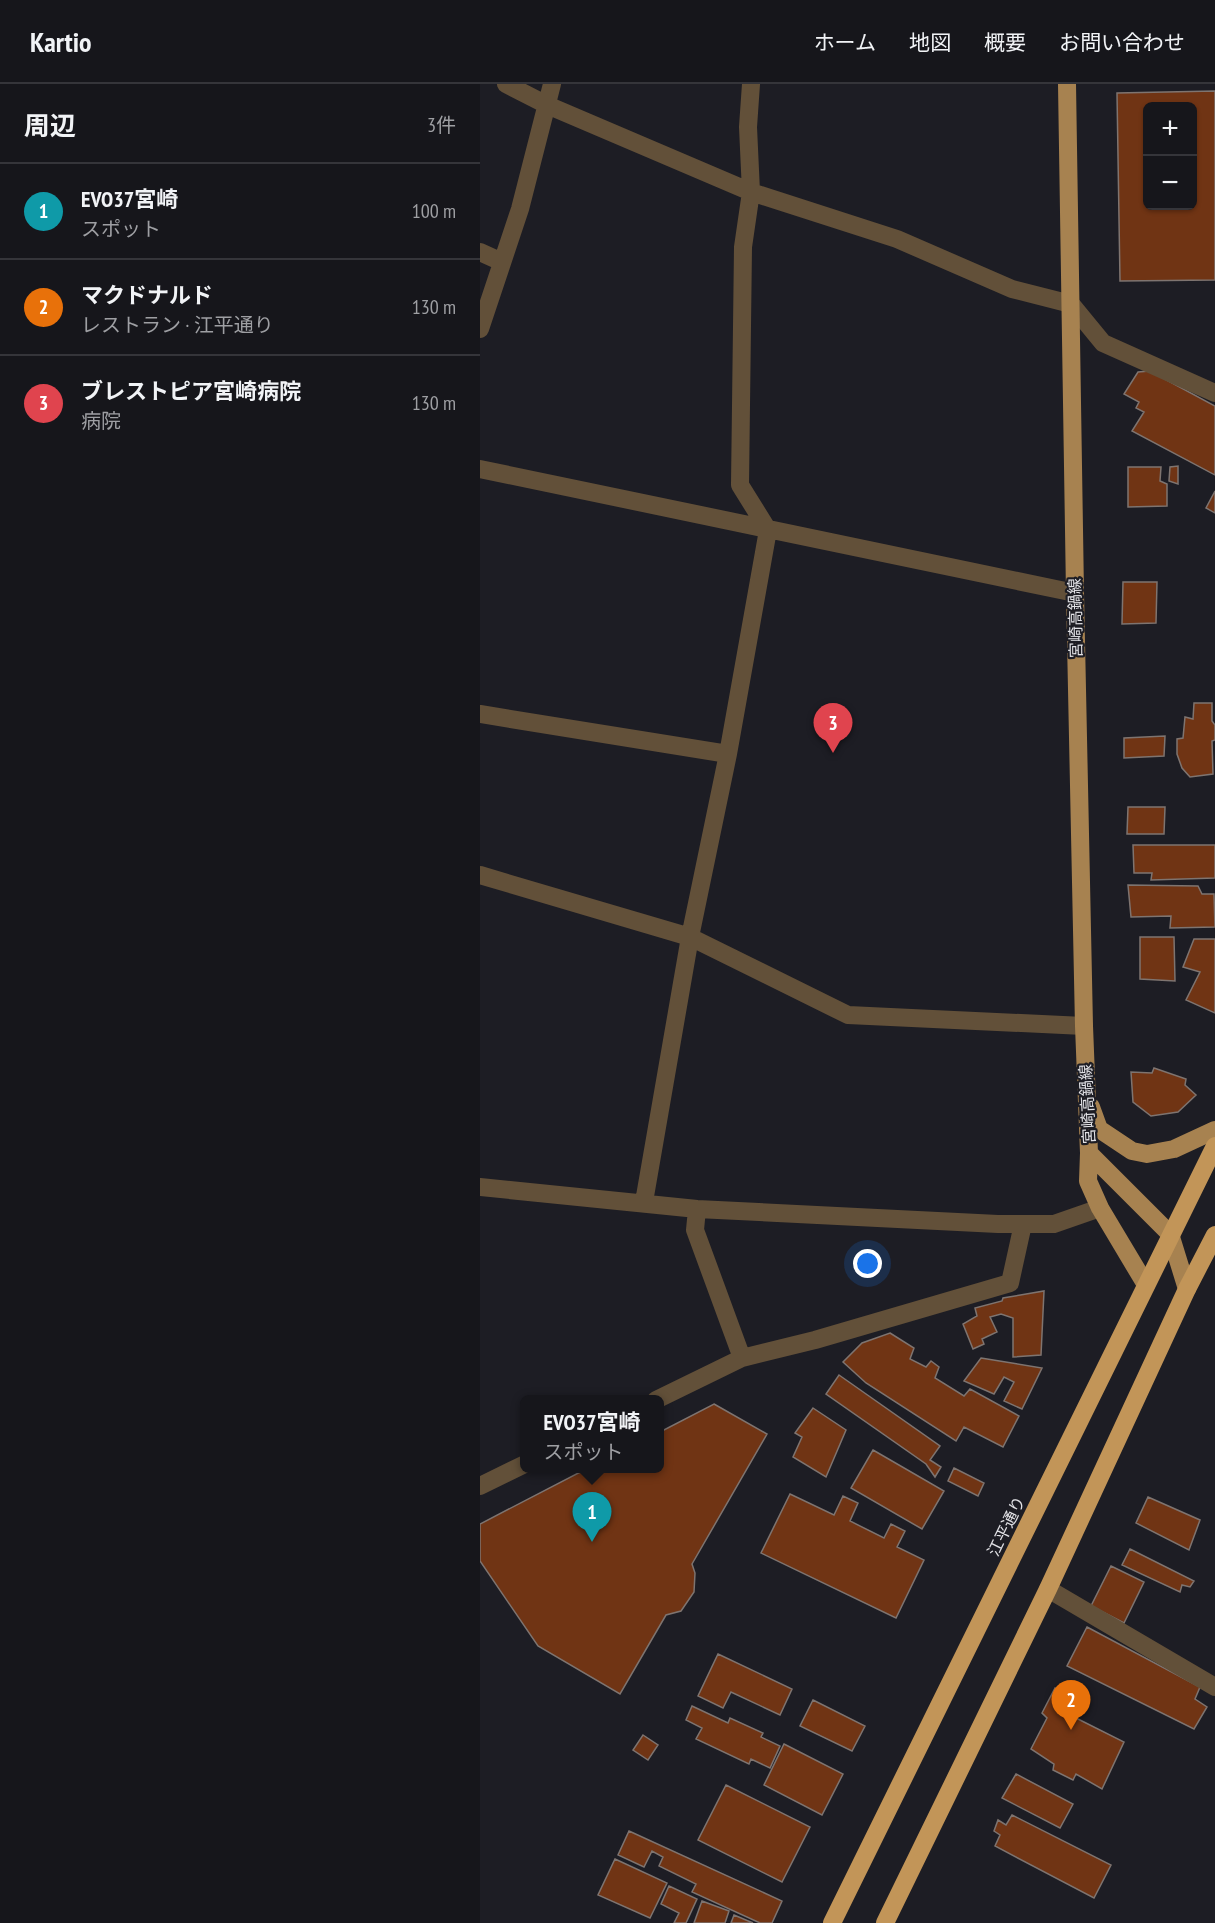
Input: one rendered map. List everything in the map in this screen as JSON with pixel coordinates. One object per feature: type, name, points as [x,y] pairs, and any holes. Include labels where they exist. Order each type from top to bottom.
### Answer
[{"type":"highway","name":"江平通り","points":[[832,1923],[1215,1146]]},
{"type":"highway","points":[[885,1923],[1048,1590],[1187,1289],[1215,1235]]},
{"type":"main road","name":"宮崎高鍋線","points":[[1067,84],[1088,1181],[1100,1208],[1146,1285]]},
{"type":"main road","points":[[1087,1097],[1100,1129],[1132,1151],[1147,1154],[1174,1149],[1215,1130]]},
{"type":"main road","name":"宮崎高鍋線","points":[[1089,1153],[1170,1234],[1187,1289]]},
{"type":"street","points":[[506,84],[547,105],[751,192],[897,239],[1012,289],[1071,304],[1103,343],[1215,393]]},
{"type":"street","points":[[480,329],[520,209],[552,84]]},
{"type":"street","points":[[644,1202],[690,937],[728,754],[768,530],[740,485],[743,247],[751,192],[748,127],[751,84]]},
{"type":"street","points":[[480,252],[502,262]]},
{"type":"street","points":[[480,469],[1075,593]]},
{"type":"street","points":[[480,714],[728,754]]},
{"type":"street","points":[[480,875],[690,937],[848,1016],[1084,1026]]},
{"type":"street","points":[[480,1187],[697,1209],[1023,1224],[1054,1224],[1100,1208]]},
{"type":"street","points":[[697,1209],[695,1230],[742,1358]]},
{"type":"street","points":[[664,1396],[742,1358],[814,1340],[1010,1283],[1023,1224]]},
{"type":"street","points":[[480,1486],[520,1466]]},
{"type":"street","points":[[1048,1590],[1215,1687]]},
{"type":"building","points":[[1215,91],[1215,280],[1120,281],[1117,93]]},
{"type":"building","points":[[1150,371],[1215,406],[1215,475],[1132,431],[1144,412],[1136,408],[1139,402],[1124,394],[1138,372]]},
{"type":"building","points":[[1178,466],[1178,484],[1169,481],[1170,467]]},
{"type":"building","points":[[1128,467],[1161,467],[1160,481],[1167,484],[1167,506],[1128,507]]},
{"type":"building","points":[[1215,491],[1215,513],[1206,508]]},
{"type":"building","points":[[1123,582],[1157,582],[1156,623],[1122,624]]},
{"type":"building","points":[[1194,703],[1212,703],[1215,740],[1212,741],[1213,774],[1190,777],[1182,768],[1177,754],[1177,739],[1183,738],[1185,717],[1193,719]]},
{"type":"building","points":[[1165,736],[1164,756],[1124,758],[1124,738]]},
{"type":"building","points":[[1128,807],[1165,807],[1164,834],[1127,834]]},
{"type":"building","points":[[1133,845],[1215,845],[1215,878],[1151,880],[1152,873],[1134,873]]},
{"type":"building","points":[[1128,885],[1198,886],[1202,894],[1214,894],[1215,927],[1170,928],[1171,916],[1131,917]]},
{"type":"building","points":[[1140,937],[1174,937],[1175,981],[1140,979]]},
{"type":"building","points":[[1194,939],[1215,939],[1215,1013],[1186,1000],[1200,972],[1183,967]]},
{"type":"building","points":[[1154,1068],[1186,1079],[1185,1085],[1196,1095],[1178,1112],[1151,1116],[1133,1102],[1131,1072],[1152,1073]]},
{"type":"building","points":[[1044,1291],[1041,1355],[1013,1357],[1013,1318],[1001,1314],[990,1317],[997,1332],[982,1339],[984,1344],[973,1349],[963,1324],[977,1316],[975,1308],[1002,1301],[1003,1298]]},
{"type":"building","points":[[890,1333],[914,1348],[910,1359],[926,1367],[931,1361],[939,1367],[935,1378],[964,1396],[970,1389],[1019,1416],[1003,1447],[964,1427],[956,1441],[866,1383],[843,1362],[862,1343]]},
{"type":"building","points":[[981,1358],[1042,1368],[1022,1409],[1004,1401],[1014,1382],[1004,1377],[994,1394],[964,1381]]},
{"type":"building","points":[[839,1375],[940,1446],[930,1460],[941,1467],[935,1477],[926,1464],[826,1394]]},
{"type":"building","points":[[714,1404],[767,1434],[692,1564],[695,1573],[694,1592],[681,1611],[666,1615],[620,1694],[538,1646],[480,1561],[480,1524],[578,1473],[664,1473],[664,1430]]},
{"type":"building","points":[[813,1408],[846,1430],[826,1477],[793,1457],[802,1437],[795,1433]]},
{"type":"building","points":[[873,1450],[944,1491],[922,1529],[851,1488]]},
{"type":"building","points":[[954,1468],[984,1483],[978,1496],[948,1481]]},
{"type":"building","points":[[790,1494],[834,1515],[843,1496],[858,1503],[850,1521],[884,1538],[891,1524],[905,1531],[897,1547],[924,1560],[896,1618],[761,1553]]},
{"type":"building","points":[[1148,1497],[1200,1520],[1189,1550],[1136,1523]]},
{"type":"building","points":[[1130,1549],[1194,1581],[1190,1587],[1182,1585],[1180,1592],[1122,1565]]},
{"type":"building","points":[[1111,1566],[1144,1582],[1124,1623],[1091,1606]]},
{"type":"building","points":[[1087,1627],[1200,1687],[1195,1699],[1207,1707],[1194,1729],[1067,1666]]},
{"type":"building","points":[[718,1654],[792,1689],[780,1715],[731,1692],[723,1708],[698,1696]]},
{"type":"building","points":[[1055,1688],[1079,1701],[1074,1717],[1124,1742],[1102,1789],[1076,1774],[1073,1780],[1053,1770],[1054,1764],[1031,1749],[1047,1718],[1042,1713]]},
{"type":"building","points":[[813,1700],[865,1726],[852,1751],[800,1726]]},
{"type":"building","points":[[692,1706],[728,1723],[730,1718],[763,1733],[761,1737],[780,1746],[770,1768],[751,1759],[749,1764],[696,1739],[702,1728],[686,1720]]},
{"type":"building","points":[[643,1735],[658,1745],[648,1760],[633,1750]]},
{"type":"building","points":[[784,1744],[843,1774],[822,1815],[764,1785]]},
{"type":"building","points":[[1016,1774],[1073,1804],[1060,1828],[1002,1798]]},
{"type":"building","points":[[726,1785],[810,1827],[782,1882],[698,1840]]},
{"type":"building","points":[[1012,1815],[1111,1865],[1094,1898],[995,1846],[1000,1835],[994,1831],[998,1820],[1006,1825]]},
{"type":"building","points":[[629,1831],[782,1901],[772,1923],[760,1923],[692,1892],[696,1884],[659,1866],[663,1857],[652,1851],[644,1867],[618,1855]]},
{"type":"building","points":[[615,1859],[667,1883],[650,1918],[598,1895]]},
{"type":"building","points":[[669,1886],[697,1899],[686,1923],[674,1923],[679,1913],[661,1904]]},
{"type":"building","points":[[702,1901],[729,1911],[725,1923],[694,1923]]},
{"type":"building","points":[[734,1915],[753,1923],[731,1923]]},
{"type":"place","name":"ブレストピア宮崎病院","points":[[833,753]]},
{"type":"place","name":"EVO37宮崎","points":[[592,1542]]},
{"type":"place","name":"マクドナルド","points":[[1071,1730]]}]
